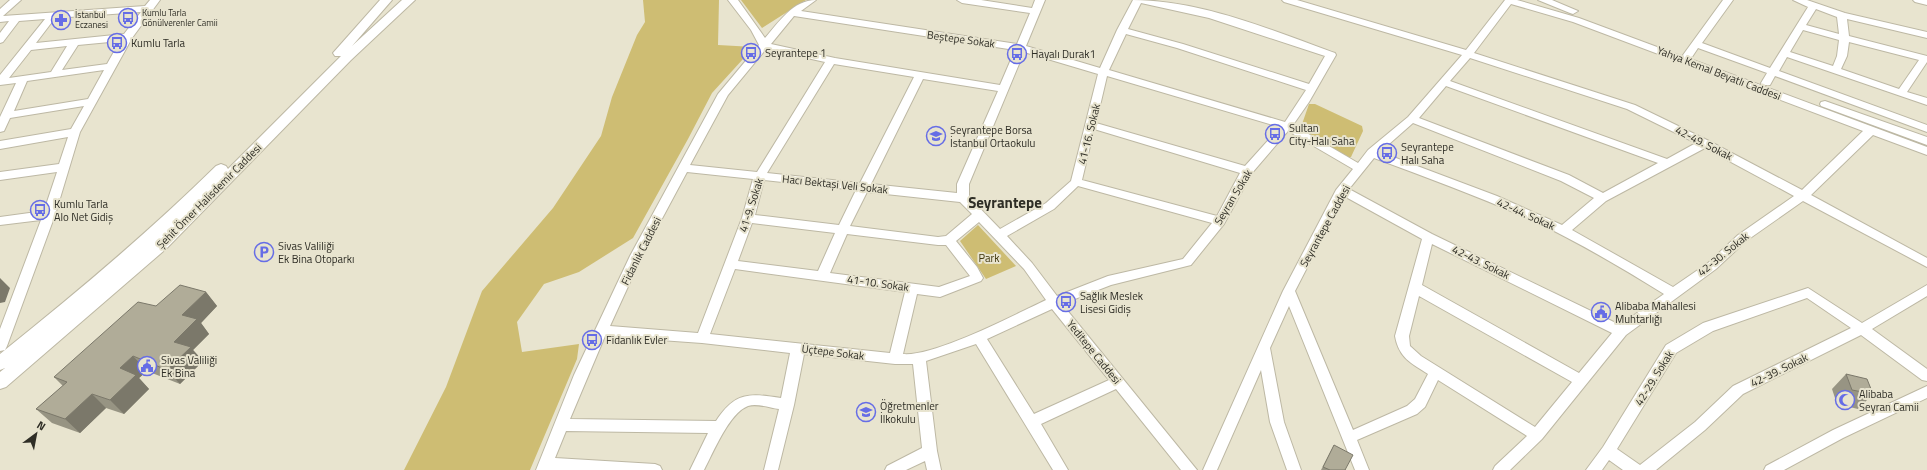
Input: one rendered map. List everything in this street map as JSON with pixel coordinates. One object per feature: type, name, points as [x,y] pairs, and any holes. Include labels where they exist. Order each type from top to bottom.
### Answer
[{"type":"main road","name":"Şehit Ömer Halisdemir Caddesi","points":[[0,363],[71,307],[164,226],[337,54],[386,0]]},
{"type":"main road","name":"Şehit Ömer Halisdemir Caddesi","points":[[0,382],[162,244],[347,57],[409,0]]},
{"type":"street","points":[[0,14],[16,0]]},
{"type":"street","points":[[733,0],[755,29],[765,46],[831,60],[1004,89]]},
{"type":"street","name":"Fidanlık Caddesi","points":[[544,467],[561,425],[636,256],[724,94],[792,13],[812,0]]},
{"type":"street","points":[[962,0],[1038,6],[1022,48],[963,184],[963,198]]},
{"type":"street","name":"41-16. Sokak","points":[[999,235],[1050,207],[1069,191],[1076,182],[1092,125],[1103,73],[1122,30],[1139,0]]},
{"type":"street","name":"Seyran Sokak","points":[[1054,302],[1108,281],[1187,262],[1220,221],[1247,171],[1287,126],[1331,55],[1217,16],[1185,8],[1139,0]]},
{"type":"street","name":"42-49. Sokak","points":[[1287,0],[1468,54],[1631,107],[1705,143],[1804,195],[1927,263]]},
{"type":"street","name":"Seyrantepe Caddesi","points":[[1210,470],[1288,291],[1342,190],[1372,153],[1412,119],[1468,54],[1510,0]]},
{"type":"street","name":"Yahya Kemal Beyatlı Caddesi","points":[[1510,0],[1576,20],[1927,151]]},
{"type":"street","name":"Yahya Kemal Beyatlı Caddesi","points":[[1543,0],[1688,55],[1927,141]]},
{"type":"street","points":[[1688,55],[1728,0]]},
{"type":"street","points":[[1798,0],[1842,15],[1927,35]]},
{"type":"street","points":[[1918,0],[1927,2]]},
{"type":"street","points":[[0,19],[152,5]]},
{"type":"street","points":[[0,345],[50,215],[75,132],[90,102],[112,66],[127,37],[152,5]]},
{"type":"street","points":[[1766,83],[1814,5]]},
{"type":"street","name":"Beştepe Sokak","points":[[792,13],[1022,48],[1287,126],[1359,168]]},
{"type":"street","points":[[0,82],[53,15]]},
{"type":"street","points":[[1836,70],[1843,56],[1845,38],[1842,15]]},
{"type":"street","points":[[0,40],[16,18]]},
{"type":"street","points":[[1801,27],[1926,58],[1901,93]]},
{"type":"street","points":[[1122,30],[1180,46],[1311,88]]},
{"type":"street","points":[[28,47],[127,37]]},
{"type":"street","points":[[54,75],[74,43]]},
{"type":"street","points":[[1697,44],[1927,129]]},
{"type":"street","points":[[1785,53],[1927,102]]},
{"type":"street","name":"41-9. Sokak","points":[[702,338],[748,218],[760,176],[831,60]]},
{"type":"street","points":[[0,82],[112,66]]},
{"type":"street","points":[[822,276],[841,231],[865,187],[920,75]]},
{"type":"street","points":[[0,129],[23,79]]},
{"type":"street","points":[[1444,82],[1668,163]]},
{"type":"street","points":[[7,115],[90,102]]},
{"type":"street","points":[[1412,119],[1564,178],[1593,191],[1602,198]]},
{"type":"street","points":[[1092,125],[1247,171]]},
{"type":"street","name":"42-30. Sokak","points":[[1500,470],[1536,435],[1621,331],[1672,293],[1712,266],[1742,238],[1804,195],[1871,130]]},
{"type":"street","points":[[0,145],[75,132]]},
{"type":"street","points":[[1563,230],[1602,198],[1705,143]]},
{"type":"street","name":"42-44. Sokak","points":[[1372,153],[1488,198],[1563,230],[1618,260],[1672,293]]},
{"type":"street","points":[[0,176],[65,167]]},
{"type":"street","name":"Hacı Bektaşi Veli Sokak","points":[[684,168],[963,198]]},
{"type":"street","points":[[1076,182],[1220,221]]},
{"type":"street","name":"42-43. Sokak","points":[[1342,190],[1428,237],[1621,331]]},
{"type":"street","name":"Yeditepe Caddesi","points":[[963,198],[980,214],[1028,266],[1054,302],[1190,470]]},
{"type":"street","points":[[748,218],[841,231],[938,242],[949,240],[980,214]]},
{"type":"street","points":[[0,221],[50,215]]},
{"type":"street","points":[[1428,237],[1402,336],[1404,348],[1416,360],[1536,435]]},
{"type":"street","name":"41-10. Sokak","points":[[730,264],[940,292],[977,278],[973,270],[949,240]]},
{"type":"street","points":[[1414,287],[1581,381]]},
{"type":"street","points":[[895,359],[912,288]]},
{"type":"street","name":"42-39. Sokak","points":[[1645,470],[1700,426],[1738,390],[1862,329],[1927,290]]},
{"type":"street","points":[[1288,291],[1362,470]]},
{"type":"street","name":"42-29. Sokak","points":[[1593,470],[1608,451],[1670,349],[1708,327],[1808,293],[1862,329]]},
{"type":"street","name":"Üçtepe Sokak","points":[[602,331],[702,338],[909,360],[933,354],[979,337],[1054,302]]},
{"type":"street","points":[[1862,329],[1927,376]]},
{"type":"street","points":[[979,337],[1061,470]]},
{"type":"street","points":[[770,470],[787,405],[798,348]]},
{"type":"street","points":[[1264,349],[1277,422],[1294,470]]},
{"type":"street","points":[[919,357],[930,451],[934,470]]},
{"type":"street","points":[[1348,438],[1412,410],[1420,403],[1436,372]]},
{"type":"street","points":[[1032,422],[1118,382]]},
{"type":"street","points":[[1771,470],[1838,434],[1927,392]]},
{"type":"street","points":[[697,470],[720,427],[737,405],[748,400],[787,405]]},
{"type":"street","points":[[561,425],[720,427]]},
{"type":"street","points":[[892,470],[930,451]]},
{"type":"street","points":[[1608,451],[1635,470]]},
{"type":"street","points":[[544,467],[655,470]]},
{"type":"green space","points":[[643,0],[719,0],[718,45],[754,47],[712,93],[633,238],[579,272],[544,284],[517,322],[522,352],[579,344],[577,359],[530,470],[404,470],[446,387],[482,291],[553,208],[601,136],[612,97],[637,35],[645,22]]},
{"type":"green space","points":[[741,0],[806,0],[762,28]]},
{"type":"green space","points":[[1309,104],[1315,104],[1362,126],[1363,131],[1351,157],[1344,159],[1301,127]]},
{"type":"green space","name":"Park","points":[[978,225],[1016,266],[986,279],[960,241]]},
{"type":"building","points":[[180,285],[206,292],[182,315],[197,319],[174,342],[191,347],[167,370],[133,356],[120,368],[136,375],[110,400],[92,394],[65,419],[36,409],[67,382],[54,377],[138,302],[156,306]]},
{"type":"building","points":[[1846,374],[1867,379],[1873,394],[1852,390]]},
{"type":"building","points":[[1334,445],[1353,455],[1345,470],[1330,470],[1323,467]]},
{"type":"place","name":"Kumlu Tarla Gönülverenler Camii","points":[[128,18]]},
{"type":"place","name":"İstanbul Eczanesi","points":[[61,20]]},
{"type":"place","name":"Kumlu Tarla","points":[[117,43]]},
{"type":"place","name":"Seyrantepe 1","points":[[751,53]]},
{"type":"place","name":"Hayalı Durak1","points":[[1017,54]]},
{"type":"place","name":"Sultan City-Halı Saha","points":[[1275,134]]},
{"type":"place","name":"Seyrantepe Borsa İstanbul Ortaokulu","points":[[936,136]]},
{"type":"place","name":"Seyrantepe Halı Saha","points":[[1387,153]]},
{"type":"place","name":"Kumlu Tarla Alo Net Gidiş","points":[[40,210]]},
{"type":"place","name":"Sivas Valiliği Ek Bina Otoparkı","points":[[264,252]]},
{"type":"place","name":"Sağlık Meslek Lisesi Gidiş","points":[[1066,302]]},
{"type":"place","name":"Alibaba Mahallesi Muhtarlığı","points":[[1601,312]]},
{"type":"place","name":"Fidanlık Evler","points":[[592,340]]},
{"type":"place","name":"Sivas Valiliği Ek Bina","points":[[147,366]]},
{"type":"place","name":"Alibaba Seyran Camii","points":[[1845,400]]},
{"type":"place","name":"Öğretmenler İlkokulu","points":[[866,412]]},
{"type":"district","name":"Seyrantepe","points":[[1005,203]]}]
